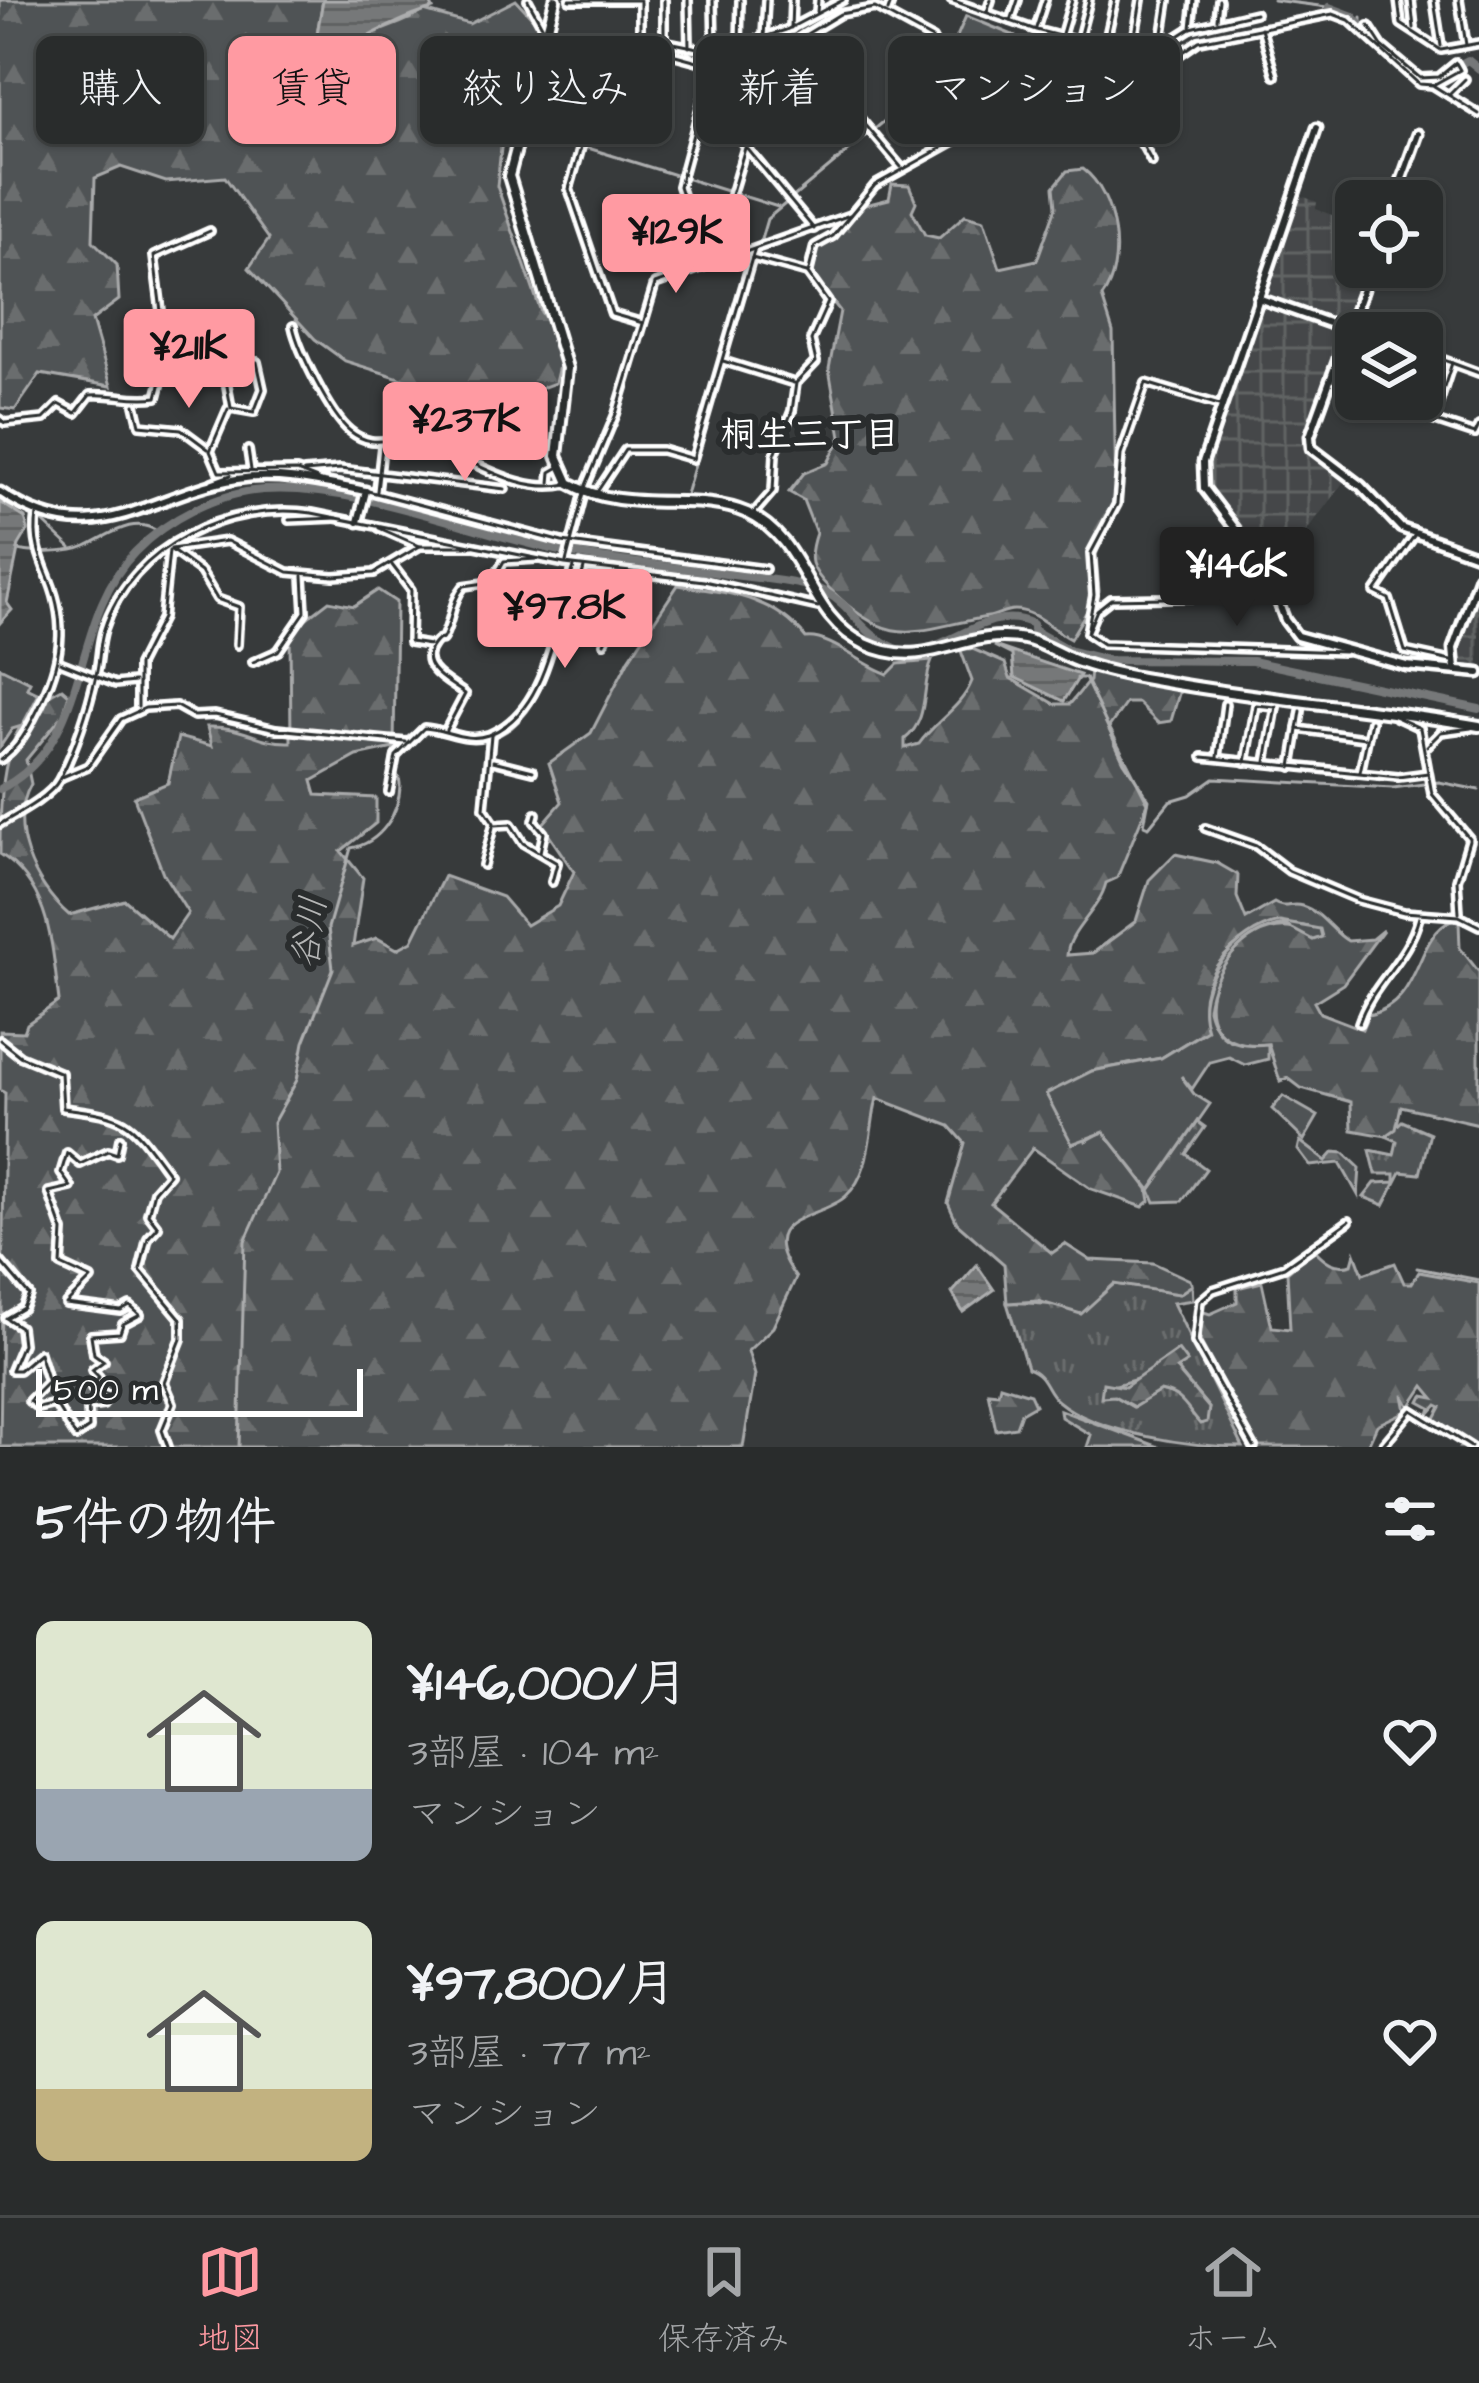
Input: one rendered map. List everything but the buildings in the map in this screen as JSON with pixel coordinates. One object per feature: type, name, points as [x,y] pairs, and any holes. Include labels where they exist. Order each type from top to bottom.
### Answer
[{"type":"main road","points":[[548,36],[555,0]]},
{"type":"main road","points":[[517,144],[508,176],[567,368],[558,468],[569,483],[596,494],[652,505],[719,506],[751,515],[784,540],[808,576],[818,608],[856,640],[903,657],[937,653],[975,638],[1024,639],[1079,662],[1156,681],[1476,726]]},
{"type":"street","points":[[528,0],[541,32],[549,32]]},
{"type":"street","points":[[570,0],[640,0],[640,36]]},
{"type":"street","points":[[664,0],[664,36]]},
{"type":"street","points":[[688,0],[689,49]]},
{"type":"street","points":[[713,0],[714,36]]},
{"type":"street","points":[[739,36],[740,0]]},
{"type":"street","points":[[764,36],[766,0]]},
{"type":"street","points":[[791,28],[792,0]]},
{"type":"street","points":[[817,14],[818,0]]},
{"type":"street","points":[[771,36],[842,0]]},
{"type":"street","points":[[887,13],[892,0]]},
{"type":"street","points":[[951,0],[1057,36]]},
{"type":"street","points":[[986,13],[991,0]]},
{"type":"street","points":[[1011,22],[1018,0]]},
{"type":"street","points":[[1036,30],[1045,0]]},
{"type":"street","points":[[1061,36],[1072,0]]},
{"type":"street","points":[[1079,36],[1089,0]]},
{"type":"street","points":[[1107,36],[1115,0]]},
{"type":"street","points":[[1135,36],[1142,0]]},
{"type":"street","points":[[1163,36],[1168,0]]},
{"type":"street","points":[[1191,28],[1193,0]]},
{"type":"street","points":[[1217,21],[1220,0]]},
{"type":"street","points":[[1399,0],[1401,24],[1441,50],[1479,43]]},
{"type":"street","points":[[1411,0],[1414,30]]},
{"type":"street","points":[[1434,0],[1441,50]]},
{"type":"street","points":[[1459,0],[1466,45]]},
{"type":"street","points":[[804,36],[848,11],[869,7],[915,25],[927,36]]},
{"type":"street","points":[[1178,36],[1191,28],[1256,13]]},
{"type":"street","points":[[1180,53],[1199,41],[1261,26],[1340,16],[1406,74],[1479,114]]},
{"type":"street","points":[[1261,26],[1275,76]]},
{"type":"street","points":[[1369,26],[1382,46],[1420,78],[1433,80],[1458,67],[1433,86]]},
{"type":"street","points":[[672,42],[696,50]]},
{"type":"street","points":[[1449,95],[1465,80]]},
{"type":"street","points":[[864,124],[902,169]]},
{"type":"street","points":[[696,128],[679,186],[708,264]]},
{"type":"street","points":[[1317,128],[1203,463],[1202,483],[1258,557],[1288,626],[1302,639],[1370,652],[1406,666],[1453,665]]},
{"type":"street","points":[[1402,180],[1418,134]]},
{"type":"street","points":[[581,144],[568,189],[612,314],[643,323]]},
{"type":"street","points":[[808,274],[815,246],[833,236],[875,185],[948,144]]},
{"type":"street","points":[[1142,144],[1152,161]]},
{"type":"street","points":[[708,264],[746,146]]},
{"type":"street","points":[[746,146],[814,229]]},
{"type":"street","points":[[566,561],[584,490],[616,414],[655,284],[851,214]]},
{"type":"street","points":[[169,374],[154,256],[210,231]]},
{"type":"street","points":[[596,494],[625,450],[662,450],[693,459],[755,248]]},
{"type":"street","points":[[751,515],[773,491],[775,454],[792,411],[796,383],[816,362],[811,340],[828,302],[808,274],[752,258]]},
{"type":"street","points":[[1258,298],[1335,324]]},
{"type":"street","points":[[293,326],[340,421],[382,446],[416,439],[501,476],[550,485],[569,483]]},
{"type":"street","points":[[1443,360],[1479,373]]},
{"type":"street","points":[[722,361],[796,383]]},
{"type":"street","points":[[1452,363],[1432,421],[1475,434],[1479,426]]},
{"type":"street","points":[[210,451],[231,408],[224,364]]},
{"type":"street","points":[[0,419],[5,423],[44,419],[59,404],[76,413],[90,395],[104,393],[135,401],[157,397],[164,374],[224,364],[262,366],[258,409],[231,408]]},
{"type":"street","points":[[1335,372],[1310,448],[1361,486],[1401,528],[1479,556]]},
{"type":"street","points":[[1087,633],[1094,595],[1090,553],[1118,503],[1121,455],[1146,383],[1222,406]]},
{"type":"street","points":[[135,401],[140,425],[181,429],[210,451],[219,472],[382,472],[505,489]]},
{"type":"street","points":[[376,493],[382,446]]},
{"type":"street","points":[[248,450],[251,470]]},
{"type":"street","points":[[550,485],[551,472],[558,468]]},
{"type":"street","points":[[196,492],[238,472]]},
{"type":"street","points":[[304,472],[328,484]]},
{"type":"street","points":[[494,487],[501,476]]},
{"type":"street","points":[[0,492],[37,515],[121,517],[252,478],[328,484],[571,544],[765,569]]},
{"type":"street","points":[[358,521],[365,493]]},
{"type":"street","points":[[60,777],[104,628],[143,566],[200,529],[262,508],[358,521],[574,566],[704,580],[818,608]]},
{"type":"street","points":[[0,760],[24,734],[61,663],[63,640],[49,577],[38,556],[37,515]]},
{"type":"street","points":[[289,520],[338,518]]},
{"type":"street","points":[[372,525],[420,546],[477,545]]},
{"type":"street","points":[[1415,534],[1375,592],[1389,599],[1405,651],[1479,673]]},
{"type":"street","points":[[169,550],[234,542],[270,566],[302,574],[367,576],[420,546]]},
{"type":"street","points":[[169,550],[201,572],[218,599],[239,607],[237,644]]},
{"type":"street","points":[[139,709],[136,682],[147,639],[162,618],[169,550]]},
{"type":"street","points":[[445,731],[465,694],[442,683],[430,662],[431,646],[446,632],[451,604],[464,586],[492,582],[504,561],[537,558]]},
{"type":"street","points":[[392,565],[411,590],[410,642],[431,646]]},
{"type":"street","points":[[389,792],[395,756],[424,728],[458,738],[491,734],[518,720],[546,667],[574,566]]},
{"type":"street","points":[[584,615],[584,600],[576,595],[576,587],[585,566]]},
{"type":"street","points":[[604,644],[621,607],[618,594],[628,571]]},
{"type":"street","points":[[253,662],[278,651],[305,612],[302,574]]},
{"type":"street","points":[[1453,665],[1479,576]]},
{"type":"street","points":[[1087,633],[1097,610],[1111,599],[1276,596]]},
{"type":"street","points":[[1087,633],[1103,644],[1370,652]]},
{"type":"street","points":[[61,663],[115,684],[136,682]]},
{"type":"street","points":[[1218,759],[1226,704]]},
{"type":"street","points":[[1246,762],[1256,705],[1276,707],[1265,764]]},
{"type":"street","points":[[0,824],[60,777],[88,766],[121,719],[139,709],[176,706],[194,716],[244,718],[277,729],[406,742]]},
{"type":"street","points":[[1380,709],[1417,724],[1426,747],[1432,794],[1469,838]]},
{"type":"street","points":[[1292,767],[1301,711]]},
{"type":"street","points":[[1360,774],[1371,721]]},
{"type":"street","points":[[1426,747],[1441,732],[1476,726]]},
{"type":"street","points":[[1298,729],[1365,738]]},
{"type":"street","points":[[483,865],[493,825],[484,808],[491,734]]},
{"type":"street","points":[[1203,757],[1360,774],[1428,773]]},
{"type":"street","points":[[492,760],[533,771]]},
{"type":"street","points":[[536,814],[544,833],[539,853]]},
{"type":"street","points":[[493,825],[512,824],[524,843],[557,863],[552,882]]},
{"type":"street","points":[[1205,829],[1256,846],[1289,871],[1348,897],[1419,914],[1459,916],[1479,926]]},
{"type":"street","points":[[1469,838],[1479,836]]},
{"type":"street","points":[[1459,916],[1457,880],[1469,838]]},
{"type":"street","points":[[1359,1023],[1369,997],[1411,940],[1419,914]]},
{"type":"street","points":[[0,1040],[20,1056],[42,1060],[61,1072],[63,1108],[94,1109],[139,1130],[169,1174],[151,1201],[148,1214],[158,1227],[148,1238],[140,1270],[181,1319],[181,1339],[164,1382],[173,1403],[162,1430],[168,1447]]},
{"type":"street","points":[[0,1261],[28,1295],[23,1309],[6,1318],[20,1327],[21,1336],[11,1370],[19,1370],[39,1353],[48,1382],[29,1401],[38,1408],[55,1404],[72,1435],[86,1431],[88,1407],[103,1405],[108,1395],[92,1388],[99,1377],[92,1370],[104,1361],[94,1354],[91,1337],[120,1333],[123,1324],[140,1315],[132,1306],[121,1311],[66,1304],[87,1287],[91,1276],[61,1265],[64,1231],[49,1192],[71,1187],[62,1173],[66,1154],[80,1164],[108,1151],[116,1154],[120,1138]]},
{"type":"street","points":[[1254,1447],[1195,1342],[1198,1307],[1207,1294],[1284,1267],[1349,1221]]},
{"type":"street","points":[[1381,1447],[1412,1410],[1471,1447]]},
{"type":"street","points":[[1458,1447],[1462,1442]]},
{"type":"shaded area","points":[[323,0],[429,0],[433,9],[369,36],[317,34]]},
{"type":"shaded area","points":[[1297,194],[1317,202],[1316,209],[1335,216],[1335,288],[1360,288],[1351,312],[1335,312],[1335,322],[1260,295]]},
{"type":"shaded area","points":[[1258,303],[1335,330],[1335,356],[1306,438],[1312,458],[1346,479],[1273,576],[1205,478]]},
{"type":"shaded area","points":[[0,502],[25,518],[28,530],[19,545],[7,603],[12,610],[0,623]]},
{"type":"shaded area","points":[[1479,588],[1479,669],[1460,665],[1455,656]]},
{"type":"shaded area","points":[[994,646],[1080,675],[1064,701],[1014,677],[1012,655]]},
{"type":"shaded area","points":[[977,1265],[994,1290],[963,1312],[952,1293]]},
{"type":"green space","points":[[0,0],[323,0],[317,33],[324,36],[228,36],[228,144],[396,144],[396,36],[368,36],[424,11],[469,24],[516,0],[539,25],[537,36],[420,36],[420,144],[503,144],[497,186],[541,312],[564,344],[555,383],[515,398],[479,403],[345,361],[315,339],[249,268],[269,239],[225,177],[166,182],[121,167],[95,178],[93,241],[117,265],[119,300],[92,320],[111,386],[40,374],[15,410],[0,408]]},
{"type":"green space","points":[[966,16],[1015,36],[957,36]]},
{"type":"green space","points":[[1083,169],[1103,195],[1116,249],[1110,283],[1102,297],[1113,332],[1116,501],[1096,555],[1099,591],[1070,639],[1037,617],[1014,610],[923,630],[888,629],[871,622],[818,575],[811,557],[816,533],[803,500],[789,492],[804,473],[828,463],[841,437],[829,369],[840,311],[813,277],[815,250],[861,206],[889,199],[892,184],[909,185],[916,202],[912,211],[925,235],[939,238],[965,215],[984,220],[1000,268],[1037,260],[1056,207],[1054,187],[1067,171]]},
{"type":"green space","points":[[678,585],[765,605],[806,638],[825,641],[888,674],[898,664],[932,661],[922,712],[905,739],[905,748],[919,744],[968,690],[972,681],[961,651],[968,647],[1005,663],[1010,678],[1055,704],[1070,704],[1089,681],[1090,670],[1180,690],[1171,721],[1158,723],[1138,703],[1126,703],[1109,727],[1148,803],[1117,878],[1106,883],[1067,955],[1093,953],[1136,921],[1149,880],[1175,854],[1217,863],[1238,875],[1237,897],[1246,919],[1274,903],[1309,909],[1348,941],[1372,939],[1383,930],[1343,984],[1314,1002],[1320,1013],[1362,1029],[1368,1015],[1399,997],[1431,939],[1453,919],[1459,922],[1460,948],[1479,972],[1479,1124],[1401,1106],[1396,1129],[1386,1136],[1352,1130],[1351,1102],[1301,1088],[1288,1078],[1280,1081],[1268,1044],[1234,1040],[1215,1025],[1210,1003],[1217,978],[1232,954],[1255,936],[1282,928],[1311,935],[1315,929],[1271,927],[1250,936],[1217,965],[1207,985],[1208,1029],[1161,1058],[1092,1071],[1071,1082],[1086,1141],[1104,1131],[1148,1189],[1150,1201],[1143,1207],[1091,1189],[1033,1148],[991,1203],[1052,1253],[1065,1244],[1090,1260],[1153,1263],[1190,1280],[1192,1285],[1179,1294],[1114,1284],[1081,1314],[1038,1301],[1007,1303],[1004,1264],[957,1223],[948,1203],[965,1143],[950,1126],[877,1098],[865,1163],[854,1186],[834,1204],[793,1222],[784,1231],[780,1242],[796,1278],[773,1327],[748,1351],[755,1375],[743,1447],[0,1447],[5,1093],[0,1090],[0,1031],[24,1032],[27,1024],[59,1001],[51,940],[39,901],[17,867],[0,854],[3,781],[26,717],[62,688],[69,694],[63,715],[26,760],[31,784],[24,801],[23,836],[45,888],[69,915],[125,900],[170,939],[188,913],[163,873],[134,797],[168,783],[178,737],[212,746],[207,727],[221,727],[291,742],[290,631],[329,601],[354,606],[378,590],[396,602],[394,748],[357,756],[312,781],[316,795],[376,798],[376,823],[341,851],[363,878],[353,946],[377,938],[397,949],[412,941],[444,876],[502,897],[526,925],[558,906],[574,872],[542,825],[562,802],[549,763],[591,733],[629,659]]},
{"type":"green space","points":[[0,667],[30,682],[27,688],[39,694],[22,726],[12,729],[0,747]]},
{"type":"green space","points":[[1280,922],[1320,929],[1322,937],[1313,940],[1285,925],[1243,943],[1216,979],[1208,1009],[1216,1029],[1229,1040],[1268,1044],[1268,1059],[1245,1065],[1229,1057],[1210,1062],[1192,1089],[1181,1076],[1194,1094],[1210,1104],[1150,1190],[1104,1132],[1072,1144],[1046,1094],[1092,1071],[1161,1058],[1207,1030],[1205,995],[1221,962],[1247,936]]},
{"type":"green space","points":[[1283,1096],[1318,1116],[1304,1140],[1272,1109]]},
{"type":"green space","points":[[1402,1121],[1430,1133],[1420,1174],[1401,1172],[1384,1205],[1364,1197],[1375,1183],[1395,1182],[1395,1174],[1376,1174],[1370,1150],[1394,1155],[1397,1141],[1386,1136]]},
{"type":"green space","points":[[1198,1122],[1205,1127],[1186,1154],[1206,1169],[1182,1201],[1155,1202],[1150,1190]]},
{"type":"green space","points":[[1300,1141],[1326,1161],[1334,1152],[1344,1153],[1360,1168],[1358,1195],[1340,1163],[1310,1166],[1298,1150]]},
{"type":"green space","points":[[1314,1249],[1335,1265],[1352,1264],[1355,1253],[1363,1274],[1395,1263],[1404,1283],[1412,1283],[1419,1272],[1479,1283],[1479,1447],[1460,1447],[1465,1440],[1434,1420],[1441,1407],[1437,1405],[1429,1414],[1431,1408],[1420,1402],[1423,1396],[1434,1398],[1424,1386],[1410,1407],[1403,1395],[1406,1411],[1377,1425],[1367,1447],[1258,1447],[1199,1339],[1201,1311],[1210,1314],[1237,1302],[1237,1288],[1262,1282],[1272,1327],[1290,1329],[1287,1272]]},
{"type":"green space","points":[[1114,1284],[1179,1294],[1192,1285],[1193,1300],[1173,1303],[1243,1447],[1173,1441],[1121,1430],[1075,1412],[1053,1397],[1027,1368],[1007,1303],[1074,1303]],"holes":[[[1176,1368],[1209,1408],[1207,1416],[1193,1416],[1181,1399],[1160,1391],[1133,1407],[1114,1396],[1116,1385]]]},
{"type":"green space","points":[[1178,1350],[1187,1362],[1176,1369],[1209,1408],[1207,1422],[1200,1424],[1179,1399],[1160,1391],[1134,1407],[1114,1396],[1101,1397],[1103,1383],[1125,1387]]},
{"type":"green space","points":[[1000,1385],[1030,1394],[1035,1405],[1021,1413],[1016,1427],[996,1430],[988,1392],[998,1393]]},
{"type":"green space","points":[[1060,1410],[1159,1447],[1087,1447],[1091,1435],[1061,1417]]},
{"type":"waterway","points":[[1273,0],[1327,7]]},
{"type":"waterway","points":[[1321,15],[1329,7]]},
{"type":"waterway","points":[[1329,7],[1353,16],[1383,49]]},
{"type":"waterway","points":[[1362,17],[1362,24]]},
{"type":"waterway","points":[[1180,50],[1197,39],[1294,20]]},
{"type":"waterway","points":[[1398,63],[1429,81],[1468,60],[1479,69]]},
{"type":"waterway","points":[[685,498],[767,219],[888,119]]},
{"type":"waterway","points":[[575,144],[778,207]]},
{"type":"waterway","points":[[0,487],[14,496]]},
{"type":"waterway","points":[[0,789],[30,768],[52,741],[67,711],[99,611],[135,552],[194,510],[246,492],[331,493],[561,551],[803,585],[836,599],[875,637],[903,651]]},
{"type":"waterway","points":[[39,518],[71,548]]},
{"type":"waterway","points":[[18,550],[71,550],[131,526],[158,532]]},
{"type":"waterway","name":"谷川","points":[[565,603],[582,556]]},
{"type":"waterway","points":[[924,649],[991,621],[1019,619],[1071,651],[1107,660],[1252,661],[1479,709]]},
{"type":"waterway","name":"谷川","points":[[464,738],[483,739],[515,725],[537,695],[555,641]]},
{"type":"waterway","points":[[1077,678],[1085,678],[1124,762],[1149,799],[1144,825],[1149,827],[1170,801],[1190,795],[1214,778],[1393,788],[1439,782],[1479,790]]},
{"type":"waterway","name":"谷川","points":[[239,1447],[245,1241],[276,1173],[273,1123],[297,1080],[304,1042],[333,969],[328,928],[351,848],[379,833],[396,806],[400,784],[392,765],[393,753],[425,724],[444,729]]},
{"type":"waterway","points":[[1417,1268],[1479,1280]]},
{"type":"district","name":"桐生三丁目","points":[[810,435]]}]
